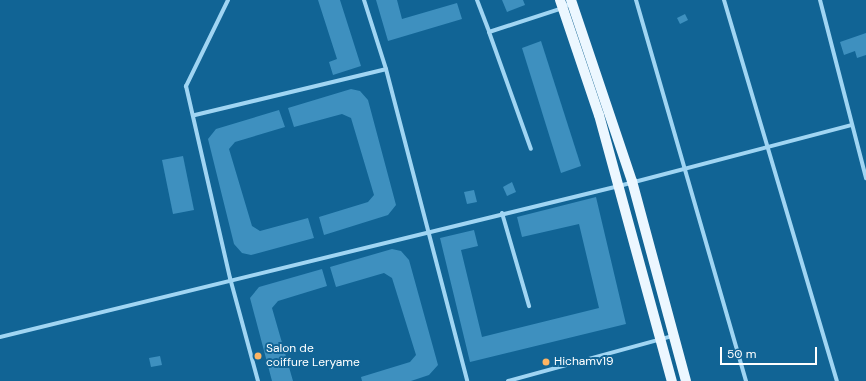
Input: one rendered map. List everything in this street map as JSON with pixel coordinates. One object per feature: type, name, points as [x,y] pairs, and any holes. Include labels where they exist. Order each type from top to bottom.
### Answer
[{"type":"main road","points":[[567,2],[632,181],[672,336],[686,381]]},
{"type":"main road","points":[[567,2],[672,381]]},
{"type":"street","points":[[228,0],[186,86],[195,115],[230,278],[258,381]]},
{"type":"street","points":[[364,0],[386,69],[467,381]]},
{"type":"street","points":[[477,0],[531,149]]},
{"type":"street","points":[[636,0],[746,381]]},
{"type":"street","points":[[724,0],[837,381]]},
{"type":"street","points":[[820,0],[866,178]]},
{"type":"street","points":[[489,32],[567,2]]},
{"type":"street","points":[[195,115],[386,69]]},
{"type":"street","points":[[0,337],[230,278],[619,186],[632,181],[768,149],[851,124]]},
{"type":"street","points":[[502,213],[529,306]]},
{"type":"street","points":[[508,381],[660,341],[672,336]]},
{"type":"building","points":[[318,0],[340,0],[361,66],[333,75],[329,62],[337,59]]},
{"type":"building","points":[[376,0],[397,0],[402,19],[457,3],[462,19],[388,41]]},
{"type":"building","points":[[502,0],[523,0],[525,5],[507,12]]},
{"type":"building","points":[[685,14],[688,20],[680,24],[677,18]]},
{"type":"building","points":[[866,33],[866,55],[857,58],[855,51],[844,55],[840,42]]},
{"type":"building","points":[[541,41],[581,166],[561,173],[522,48]]},
{"type":"building","points":[[351,89],[360,91],[368,100],[396,205],[388,215],[324,235],[319,217],[368,202],[374,195],[351,118],[342,114],[294,127],[288,108]]},
{"type":"building","points":[[279,110],[285,127],[235,142],[229,149],[252,226],[260,231],[308,218],[314,238],[251,255],[242,253],[234,244],[208,139],[216,129]]},
{"type":"building","points":[[183,156],[194,210],[173,214],[162,160]]},
{"type":"building","points":[[512,182],[516,192],[507,196],[503,187]]},
{"type":"building","points":[[474,190],[477,202],[467,204],[464,192]]},
{"type":"building","points":[[596,197],[626,324],[470,362],[440,238],[474,230],[478,246],[461,250],[482,337],[599,308],[579,224],[522,237],[517,217]]},
{"type":"building","points":[[392,249],[401,251],[409,260],[438,365],[429,375],[411,381],[362,381],[361,377],[410,362],[416,355],[392,278],[384,273],[336,287],[330,267]]},
{"type":"building","points":[[322,269],[327,286],[278,301],[272,308],[293,381],[272,381],[250,298],[259,287]]},
{"type":"building","points":[[160,356],[162,365],[151,367],[149,358]]},
{"type":"place","name":"Salon de coiffure Leryame","points":[[258,356]]},
{"type":"place","name":"Hichamv19","points":[[546,362]]}]
